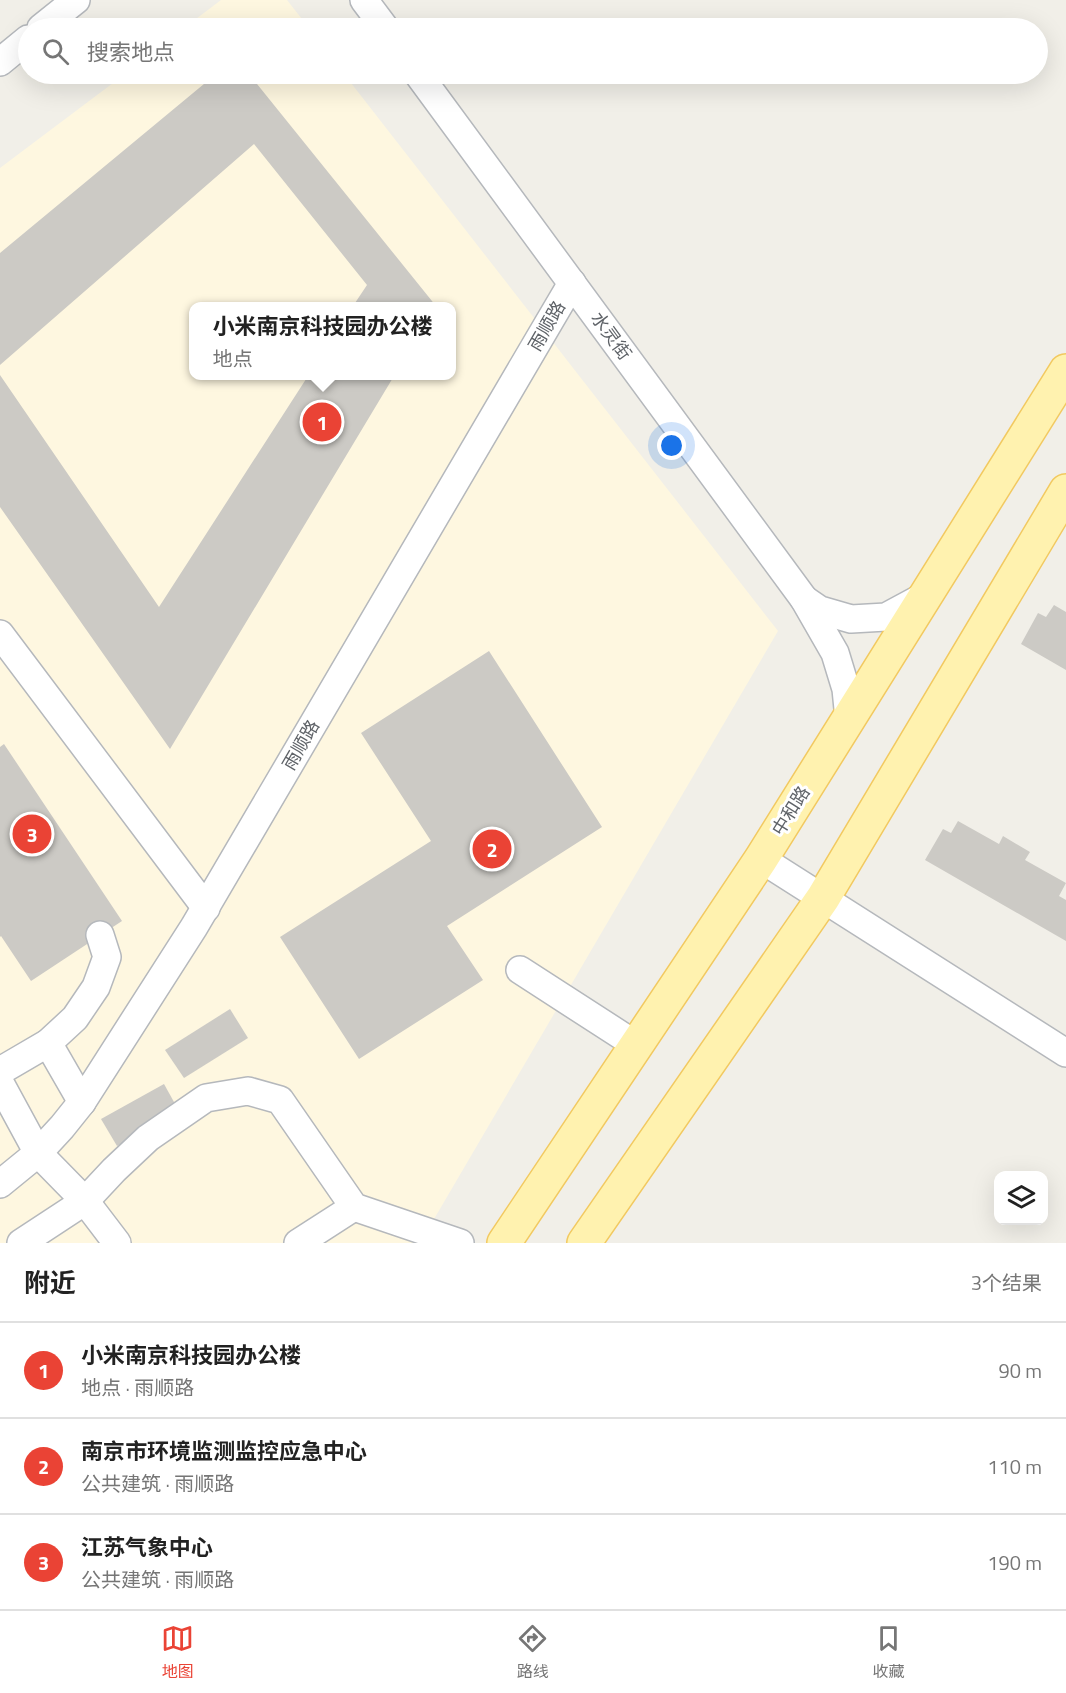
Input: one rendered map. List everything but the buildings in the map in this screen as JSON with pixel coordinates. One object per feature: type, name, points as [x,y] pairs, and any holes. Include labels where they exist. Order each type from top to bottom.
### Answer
[{"type":"main road","name":"中和路","points":[[504,1243],[761,859],[1066,371]]},
{"type":"main road","points":[[584,1243],[823,898],[1066,491]]},
{"type":"street","points":[[54,18],[76,0]]},
{"type":"street","points":[[364,0],[377,18]]},
{"type":"street","points":[[0,62],[18,47]]},
{"type":"street","name":"水灵街","points":[[425,84],[804,599],[835,653],[846,689],[849,718]]},
{"type":"street","name":"雨顺路","points":[[0,1184],[38,1153],[82,1102],[206,908],[572,283]]},
{"type":"street","points":[[804,599],[820,610],[851,619],[886,617],[925,596]]},
{"type":"street","points":[[0,634],[206,908]]},
{"type":"street","points":[[761,859],[1066,1053]]},
{"type":"street","points":[[0,1071],[48,1043],[75,1018],[96,987],[107,957],[100,935]]},
{"type":"street","points":[[520,970],[636,1045]]},
{"type":"street","points":[[48,1043],[82,1102]]},
{"type":"street","points":[[0,1083],[38,1153],[85,1201],[117,1243]]},
{"type":"street","points":[[21,1243],[85,1201],[148,1138],[206,1098],[248,1091],[280,1100],[354,1207],[460,1243]]},
{"type":"street","points":[[298,1243],[354,1207]]},
{"type":"shaded area","points":[[221,0],[287,0],[301,18],[197,18]]},
{"type":"shaded area","points":[[112,84],[352,84],[778,631],[420,1243],[0,1243],[0,168]]},
{"type":"place","name":"小米南京科技园办公楼","points":[[322,422]]},
{"type":"place","name":"江苏气象中心","points":[[32,834]]},
{"type":"place","name":"南京市环境监测监控应急中心","points":[[492,849]]}]
